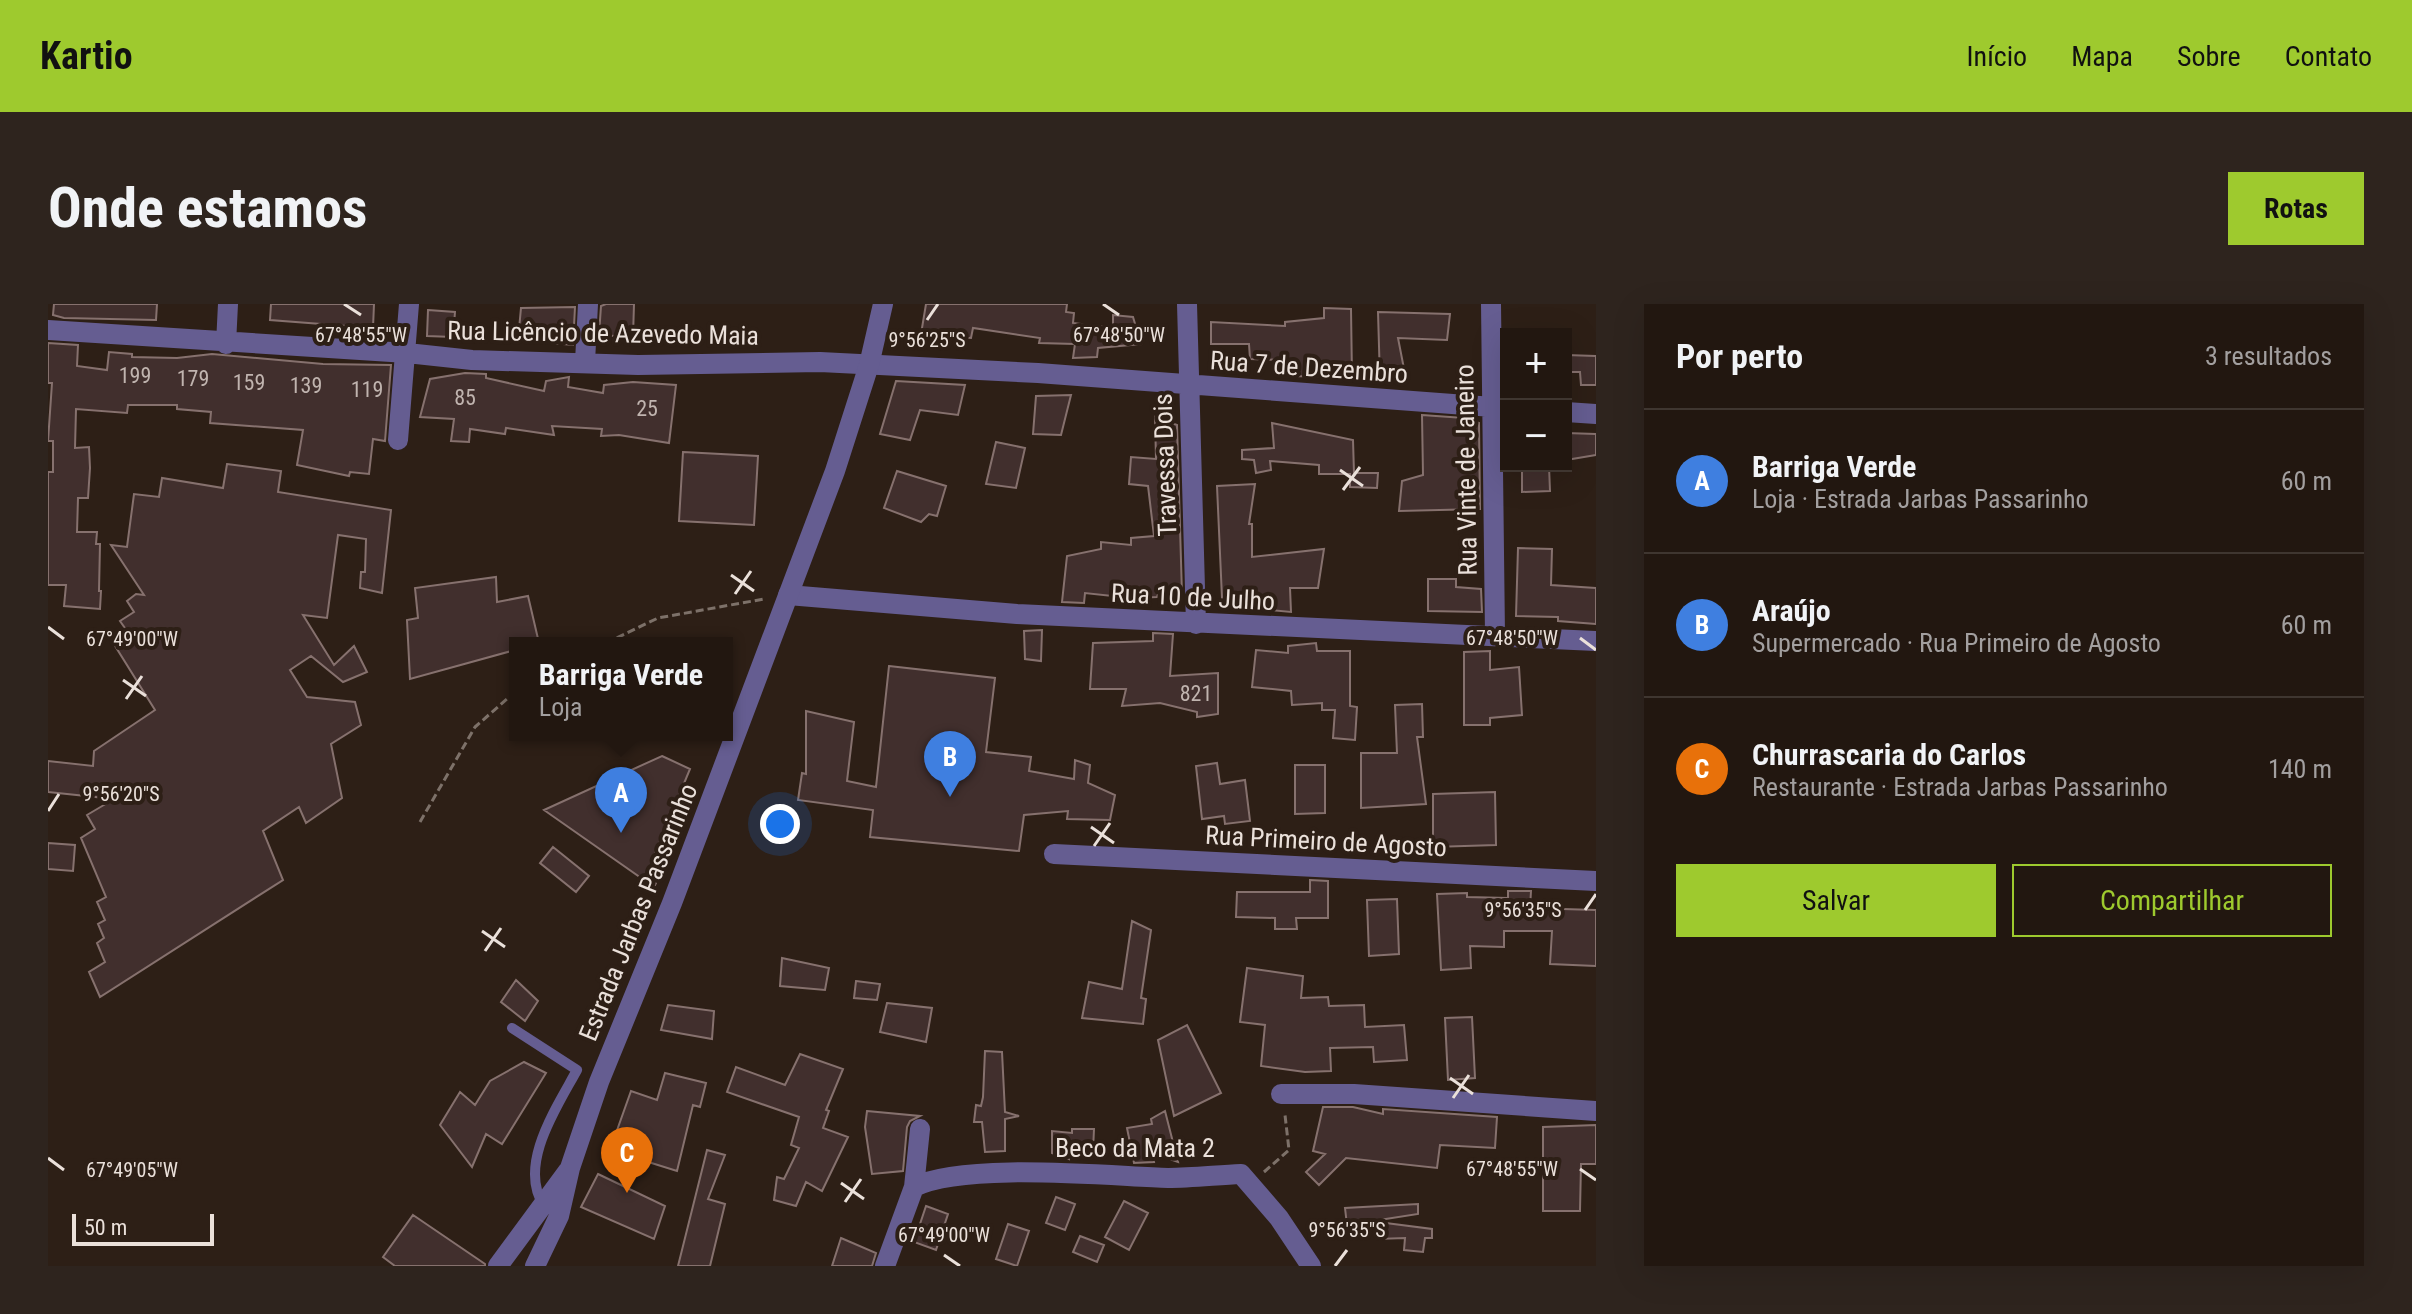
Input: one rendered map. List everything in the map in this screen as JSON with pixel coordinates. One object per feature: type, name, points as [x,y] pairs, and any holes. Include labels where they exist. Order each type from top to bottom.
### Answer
[{"type":"street","points":[[226,344],[228,304]]},
{"type":"street","points":[[398,440],[409,304]]},
{"type":"street","points":[[585,362],[588,304]]},
{"type":"street","name":"Estrada Jarbas Passarinho","points":[[535,1266],[551,1210],[570,1168],[599,1082],[672,903],[835,471],[869,365],[883,304]]},
{"type":"street","name":"Travessa Dois","points":[[1187,304],[1196,624]]},
{"type":"street","name":"Rua Vinte de Janeiro","points":[[1491,304],[1498,408],[1495,635]]},
{"type":"street","name":"Rua Licêncio de Azevedo Maia","points":[[48,330],[472,360],[638,365],[820,362],[869,365]]},
{"type":"street","name":"Rua 7 de Dezembro","points":[[869,365],[1498,408]]},
{"type":"street","points":[[1572,412],[1596,414]]},
{"type":"street","name":"Rua 10 de Julho","points":[[788,595],[1017,614],[1596,641]]},
{"type":"street","name":"Rua Primeiro de Agosto","points":[[1054,854],[1596,881]]},
{"type":"street","points":[[1281,1094],[1354,1094],[1596,1111]]},
{"type":"street","points":[[885,1266],[914,1187],[920,1129]]},
{"type":"street","name":"Beco da Mata 2","points":[[914,1187],[932,1178],[1002,1175],[1173,1178],[1241,1174],[1279,1218],[1311,1266]]},
{"type":"street","points":[[498,1266],[551,1210]]},
{"type":"lane","points":[[512,1028],[599,1082]]},
{"type":"lane","points":[[551,1210],[534,1181],[545,1129],[577,1070]]},
{"type":"path","points":[[618,637],[658,618],[788,595]]},
{"type":"path","points":[[420,822],[475,727],[509,697]]},
{"type":"path","points":[[1241,1174],[1261,1175],[1289,1150],[1281,1094]]},
{"type":"building","points":[[54,304],[157,304],[156,320],[64,318],[53,315]]},
{"type":"building","points":[[271,304],[374,304],[373,328],[270,320]]},
{"type":"building","points":[[634,304],[633,337],[599,335],[601,306]]},
{"type":"building","points":[[926,304],[1067,304],[1066,312],[1074,313],[1073,323],[1113,328],[1113,315],[1133,317],[1141,344],[1098,348],[1097,357],[1073,358],[1075,344],[1039,343],[1040,338],[973,328],[971,338],[921,334]]},
{"type":"building","points":[[575,307],[573,345],[518,340],[521,308]]},
{"type":"building","points":[[1324,308],[1351,309],[1352,377],[1283,376],[1284,360],[1250,359],[1249,344],[1211,344],[1211,322],[1285,326],[1285,322],[1324,318]]},
{"type":"building","points":[[428,310],[455,312],[453,337],[427,336]]},
{"type":"building","points":[[1378,312],[1450,314],[1447,340],[1398,338],[1406,379],[1380,380]]},
{"type":"building","points":[[48,343],[78,345],[77,366],[107,370],[109,352],[132,354],[132,357],[177,358],[212,354],[323,364],[391,365],[385,441],[373,439],[369,474],[350,472],[349,476],[297,465],[303,430],[210,423],[211,412],[177,409],[177,405],[128,405],[127,413],[76,409],[75,448],[89,447],[90,468],[88,498],[78,498],[77,532],[97,532],[96,544],[100,544],[100,609],[64,606],[66,585],[48,585],[48,472],[53,472],[53,441],[48,441],[52,383],[48,383]]},
{"type":"building","points":[[1572,355],[1596,356],[1596,385],[1581,385],[1580,372],[1572,372]]},
{"type":"building","points":[[465,373],[486,374],[486,378],[544,391],[546,381],[569,377],[568,387],[603,393],[604,385],[633,382],[676,385],[669,443],[619,435],[601,436],[602,429],[552,426],[554,435],[506,428],[505,434],[470,429],[469,442],[451,441],[454,419],[420,417],[430,379]]},
{"type":"building","points":[[896,381],[965,385],[958,415],[920,410],[910,440],[880,434]]},
{"type":"building","points":[[1071,395],[1061,435],[1033,434],[1036,396]]},
{"type":"building","points":[[1422,415],[1464,418],[1479,423],[1480,509],[1399,511],[1402,481],[1423,475]]},
{"type":"building","points":[[1155,417],[1177,425],[1182,595],[1158,594],[1157,597],[1131,598],[1085,593],[1084,603],[1062,602],[1067,556],[1101,549],[1101,542],[1131,545],[1131,538],[1154,536],[1148,486],[1129,484],[1131,457],[1156,459]]},
{"type":"building","points":[[1272,423],[1353,440],[1354,473],[1378,473],[1377,488],[1350,487],[1350,474],[1319,474],[1319,465],[1270,461],[1271,470],[1256,473],[1254,460],[1242,459],[1242,450],[1274,448]]},
{"type":"building","points":[[1572,433],[1596,434],[1596,455],[1572,459]]},
{"type":"building","points":[[996,442],[1025,448],[1016,488],[986,484]]},
{"type":"building","points":[[683,452],[758,456],[754,525],[679,521]]},
{"type":"building","points":[[227,464],[281,471],[278,492],[391,510],[382,593],[360,588],[361,572],[365,572],[366,539],[338,535],[327,618],[303,615],[334,665],[354,646],[367,672],[343,682],[311,656],[290,670],[307,697],[355,702],[361,725],[331,744],[342,798],[306,823],[299,807],[263,831],[283,880],[100,997],[89,972],[105,962],[97,943],[104,938],[98,924],[105,920],[97,902],[106,897],[81,838],[95,829],[87,815],[114,799],[48,792],[48,761],[93,766],[94,751],[155,710],[112,641],[127,631],[120,621],[134,612],[127,601],[136,594],[144,595],[111,545],[127,547],[134,494],[159,497],[162,478],[223,488]]},
{"type":"building","points":[[897,471],[946,486],[937,516],[929,514],[921,522],[884,508]]},
{"type":"building","points":[[1522,472],[1549,472],[1550,491],[1522,492]]},
{"type":"building","points":[[1255,484],[1249,524],[1252,524],[1252,557],[1324,549],[1318,588],[1290,588],[1291,612],[1248,608],[1253,594],[1222,598],[1217,486]]},
{"type":"building","points":[[1518,548],[1552,549],[1551,585],[1596,588],[1596,624],[1558,621],[1558,617],[1516,616]]},
{"type":"building","points":[[496,577],[497,602],[528,596],[538,637],[509,637],[509,652],[410,679],[407,620],[418,618],[415,588]]},
{"type":"building","points":[[1428,579],[1456,579],[1456,587],[1481,589],[1482,612],[1428,611]]},
{"type":"building","points":[[1042,630],[1041,661],[1025,659],[1024,631]]},
{"type":"building","points":[[1153,633],[1173,634],[1170,676],[1218,673],[1218,714],[1197,717],[1197,712],[1160,703],[1122,706],[1126,689],[1090,689],[1093,643],[1153,641]]},
{"type":"building","points":[[1316,643],[1317,651],[1350,651],[1350,706],[1357,707],[1355,740],[1333,738],[1335,710],[1322,710],[1322,703],[1292,705],[1291,691],[1252,687],[1256,650],[1288,653],[1288,646]]},
{"type":"building","points":[[1490,651],[1490,670],[1519,667],[1522,715],[1490,718],[1490,725],[1464,725],[1464,652]]},
{"type":"building","points":[[889,666],[995,678],[986,752],[1031,757],[1029,771],[1074,779],[1075,760],[1090,765],[1088,783],[1115,795],[1110,820],[1067,819],[1068,811],[1024,815],[1019,851],[870,837],[873,810],[798,800],[802,773],[806,774],[806,711],[854,722],[847,781],[876,787]]},
{"type":"building","points":[[1422,704],[1423,737],[1417,737],[1426,804],[1361,808],[1361,753],[1397,753],[1395,705]]},
{"type":"building","points":[[662,756],[690,769],[654,856],[667,861],[654,887],[544,810]]},
{"type":"building","points":[[1217,763],[1220,784],[1245,780],[1250,821],[1225,824],[1224,816],[1202,819],[1196,766]]},
{"type":"building","points":[[1295,765],[1325,765],[1325,813],[1295,814]]},
{"type":"building","points":[[1495,792],[1496,845],[1433,847],[1433,794]]},
{"type":"building","points":[[48,843],[75,845],[73,871],[48,869]]},
{"type":"building","points":[[553,847],[589,876],[576,892],[540,863]]},
{"type":"building","points":[[1310,880],[1328,881],[1328,918],[1296,918],[1297,929],[1275,929],[1275,918],[1236,917],[1237,892],[1310,892]]},
{"type":"building","points":[[1508,891],[1531,891],[1530,908],[1596,910],[1596,966],[1550,964],[1552,931],[1504,931],[1504,947],[1470,946],[1471,968],[1441,970],[1437,894],[1467,893],[1467,897],[1508,898]]},
{"type":"building","points":[[1397,899],[1399,954],[1369,956],[1367,900]]},
{"type":"building","points":[[1132,921],[1151,930],[1141,998],[1146,999],[1143,1024],[1082,1018],[1089,982],[1122,989]]},
{"type":"building","points":[[782,958],[829,968],[825,990],[780,986]]},
{"type":"building","points":[[1247,968],[1303,976],[1301,998],[1328,997],[1329,1006],[1364,1005],[1365,1027],[1404,1025],[1407,1060],[1374,1062],[1373,1047],[1330,1048],[1331,1071],[1305,1072],[1261,1066],[1265,1025],[1240,1022]]},
{"type":"building","points":[[516,980],[538,1001],[525,1021],[501,1002]]},
{"type":"building","points":[[856,981],[880,984],[877,1000],[854,998]]},
{"type":"building","points":[[887,1003],[932,1008],[926,1042],[880,1032]]},
{"type":"building","points":[[668,1005],[714,1011],[712,1039],[661,1030]]},
{"type":"building","points":[[1472,1017],[1475,1078],[1448,1080],[1445,1018]]},
{"type":"building","points":[[1187,1025],[1221,1093],[1174,1116],[1158,1040]]},
{"type":"building","points":[[985,1051],[1002,1052],[1005,1112],[1019,1116],[1005,1119],[1005,1151],[985,1152],[982,1122],[974,1122],[976,1105],[981,1106],[983,1097]]},
{"type":"building","points":[[800,1054],[843,1069],[826,1110],[829,1111],[823,1128],[848,1137],[822,1191],[806,1182],[796,1206],[774,1200],[777,1177],[784,1179],[799,1148],[791,1145],[799,1117],[727,1092],[736,1067],[785,1085]]},
{"type":"building","points":[[524,1062],[546,1073],[502,1144],[486,1134],[472,1167],[440,1125],[460,1092],[475,1105],[490,1081]]},
{"type":"building","points":[[665,1073],[706,1083],[700,1107],[693,1105],[677,1171],[610,1150],[631,1091],[657,1100]]},
{"type":"building","points":[[1323,1107],[1353,1107],[1383,1114],[1383,1109],[1497,1117],[1495,1148],[1440,1145],[1437,1168],[1346,1158],[1319,1185],[1306,1172],[1325,1154],[1313,1151]]},
{"type":"building","points":[[867,1111],[920,1116],[910,1121],[907,1127],[903,1171],[872,1174],[865,1127]]},
{"type":"building","points":[[1165,1111],[1178,1162],[1152,1153],[1154,1162],[1134,1163],[1127,1128],[1152,1124],[1151,1119]]},
{"type":"building","points":[[1596,1125],[1596,1164],[1581,1164],[1580,1211],[1543,1211],[1543,1127]]},
{"type":"building","points":[[1072,1129],[1094,1129],[1093,1151],[1069,1153],[1069,1159],[1052,1153],[1052,1131],[1072,1133]]},
{"type":"building","points":[[707,1150],[725,1155],[708,1199],[725,1204],[710,1266],[678,1266]]},
{"type":"building","points":[[598,1174],[665,1206],[654,1239],[581,1207]]},
{"type":"building","points":[[1056,1197],[1075,1204],[1065,1230],[1046,1223]]},
{"type":"building","points":[[1124,1201],[1148,1213],[1129,1250],[1105,1237]]},
{"type":"building","points":[[1418,1204],[1418,1214],[1347,1225],[1345,1208]]},
{"type":"building","points":[[926,1206],[948,1214],[936,1250],[914,1242]]},
{"type":"building","points":[[413,1215],[485,1266],[395,1266],[383,1257]]},
{"type":"building","points":[[1378,1222],[1432,1229],[1432,1238],[1425,1238],[1423,1252],[1404,1250],[1405,1238],[1377,1239]]},
{"type":"building","points":[[1008,1224],[1029,1231],[1017,1266],[996,1259]]},
{"type":"building","points":[[1080,1236],[1104,1245],[1097,1262],[1073,1252]]},
{"type":"building","points":[[841,1238],[876,1253],[872,1266],[832,1266]]},
{"type":"place","name":"Araújo","points":[[950,797]]},
{"type":"place","name":"Barriga Verde","points":[[621,833]]},
{"type":"place","name":"Churrascaria do Carlos","points":[[627,1193]]}]
